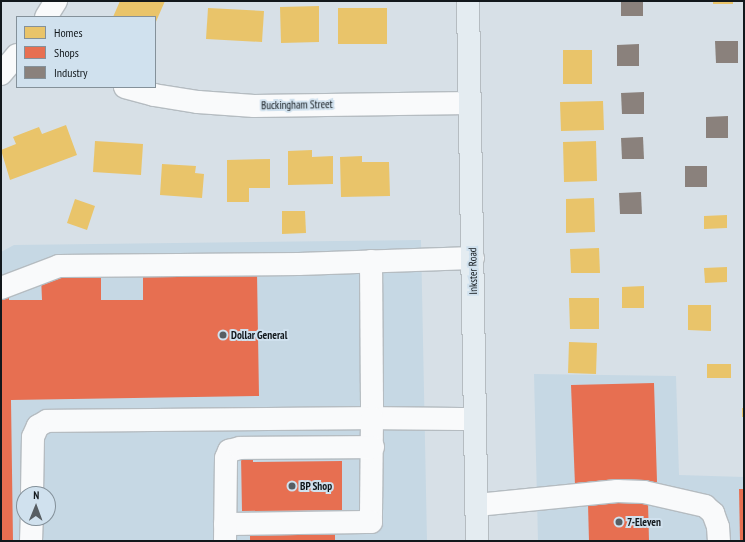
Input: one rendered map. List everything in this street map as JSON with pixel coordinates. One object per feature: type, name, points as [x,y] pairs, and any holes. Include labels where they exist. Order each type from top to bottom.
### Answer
[{"type":"main road","name":"Inkster Road","points":[[468,1],[477,541]]},
{"type":"street","points":[[47,16],[56,1]]},
{"type":"street","points":[[1,74],[16,56]]},
{"type":"street","name":"Buckingham Street","points":[[129,88],[154,95],[198,102],[254,106],[470,103]]},
{"type":"street","points":[[1,288],[59,266],[300,264],[472,258]]},
{"type":"street","points":[[371,261],[373,447],[371,532],[225,533],[226,458],[229,451],[240,448],[373,447]]},
{"type":"street","points":[[32,486],[33,437],[38,426],[47,421],[372,418],[475,419]]},
{"type":"street","points":[[477,505],[617,491],[644,492],[705,506],[713,514],[718,527],[719,541]]},
{"type":"street","points":[[31,541],[32,526]]},
{"type":"shaded area","points":[[421,240],[427,541],[1,541],[1,252],[14,245]]},
{"type":"shaded area","points":[[534,374],[676,376],[679,475],[744,477],[744,541],[538,541]]},
{"type":"building: Homes","points":[[120,1],[165,1],[156,22],[156,16],[113,16]]},
{"type":"building: Homes","points":[[713,1],[733,1],[733,4],[713,4]]},
{"type":"building: Homes","points":[[319,6],[319,42],[281,43],[280,7]]},
{"type":"building: Homes","points":[[208,8],[264,11],[262,42],[206,39]]},
{"type":"building: Homes","points":[[338,8],[387,8],[387,44],[338,44]]},
{"type":"building: Homes","points":[[563,50],[592,50],[592,84],[563,84]]},
{"type":"building: Homes","points":[[603,101],[604,130],[561,131],[560,102]]},
{"type":"building: Homes","points":[[66,125],[77,155],[10,180],[1,150],[16,144],[13,137],[39,127],[42,134]]},
{"type":"building: Homes","points":[[95,141],[143,144],[141,175],[93,172]]},
{"type":"building: Homes","points":[[596,141],[597,181],[564,182],[563,142]]},
{"type":"building: Homes","points":[[312,150],[312,157],[333,156],[333,184],[288,185],[288,151]]},
{"type":"building: Homes","points":[[362,156],[362,162],[389,162],[390,196],[341,197],[340,157]]},
{"type":"building: Homes","points":[[270,159],[270,188],[249,188],[249,202],[227,202],[227,160]]},
{"type":"building: Homes","points":[[162,164],[196,166],[195,173],[204,174],[202,198],[160,195]]},
{"type":"building: Homes","points":[[594,198],[595,232],[566,233],[566,199]]},
{"type":"building: Homes","points":[[75,199],[95,206],[87,230],[67,223]]},
{"type":"building: Homes","points":[[282,211],[305,211],[306,233],[282,234]]},
{"type":"building: Homes","points":[[727,215],[727,228],[704,229],[704,216]]},
{"type":"building: Homes","points":[[599,248],[600,273],[571,273],[570,249]]},
{"type":"building: Homes","points":[[727,267],[727,282],[705,283],[704,268]]},
{"type":"building: Homes","points":[[644,286],[644,308],[622,308],[622,287]]},
{"type":"building: Homes","points":[[569,298],[599,298],[599,329],[570,329]]},
{"type":"building: Homes","points":[[688,305],[711,305],[711,331],[688,330]]},
{"type":"building: Homes","points":[[569,342],[597,343],[596,374],[568,373]]},
{"type":"building: Homes","points":[[707,364],[731,364],[731,378],[707,378]]},
{"type":"building: Homes","points":[[742,408],[744,408],[744,417],[742,417]]},
{"type":"building: Shops","points":[[257,273],[259,396],[11,400],[13,541],[1,541],[1,294],[9,293],[9,300],[42,300],[41,276],[101,275],[101,300],[143,300],[143,275]]},
{"type":"building: Shops","points":[[654,383],[657,482],[575,485],[571,385]]},
{"type":"building: Shops","name":"BP Shop","points":[[241,456],[253,456],[253,462],[342,461],[342,510],[242,511]]},
{"type":"building: Shops","points":[[739,489],[744,489],[744,541],[740,541]]},
{"type":"building: Shops","name":"7-Eleven","points":[[648,502],[649,541],[589,541],[588,504]]},
{"type":"building: Shops","points":[[250,532],[335,532],[335,541],[250,541]]},
{"type":"building: Industry","points":[[621,1],[643,1],[643,16],[621,16]]},
{"type":"building: Industry","points":[[715,41],[738,41],[738,63],[716,63]]},
{"type":"building: Industry","points":[[639,44],[639,66],[617,66],[617,45]]},
{"type":"building: Industry","points":[[644,92],[644,114],[622,114],[621,93]]},
{"type":"building: Industry","points":[[728,116],[728,138],[706,138],[706,117]]},
{"type":"building: Industry","points":[[643,137],[644,159],[622,159],[621,138]]},
{"type":"building: Industry","points":[[685,166],[707,166],[707,187],[685,187]]},
{"type":"building: Industry","points":[[641,192],[642,214],[620,214],[619,193]]},
{"type":"place","name":"Dollar General","points":[[223,335]]},
{"type":"place","name":"BP Shop","points":[[292,486]]},
{"type":"place","name":"7-Eleven","points":[[619,522]]}]
